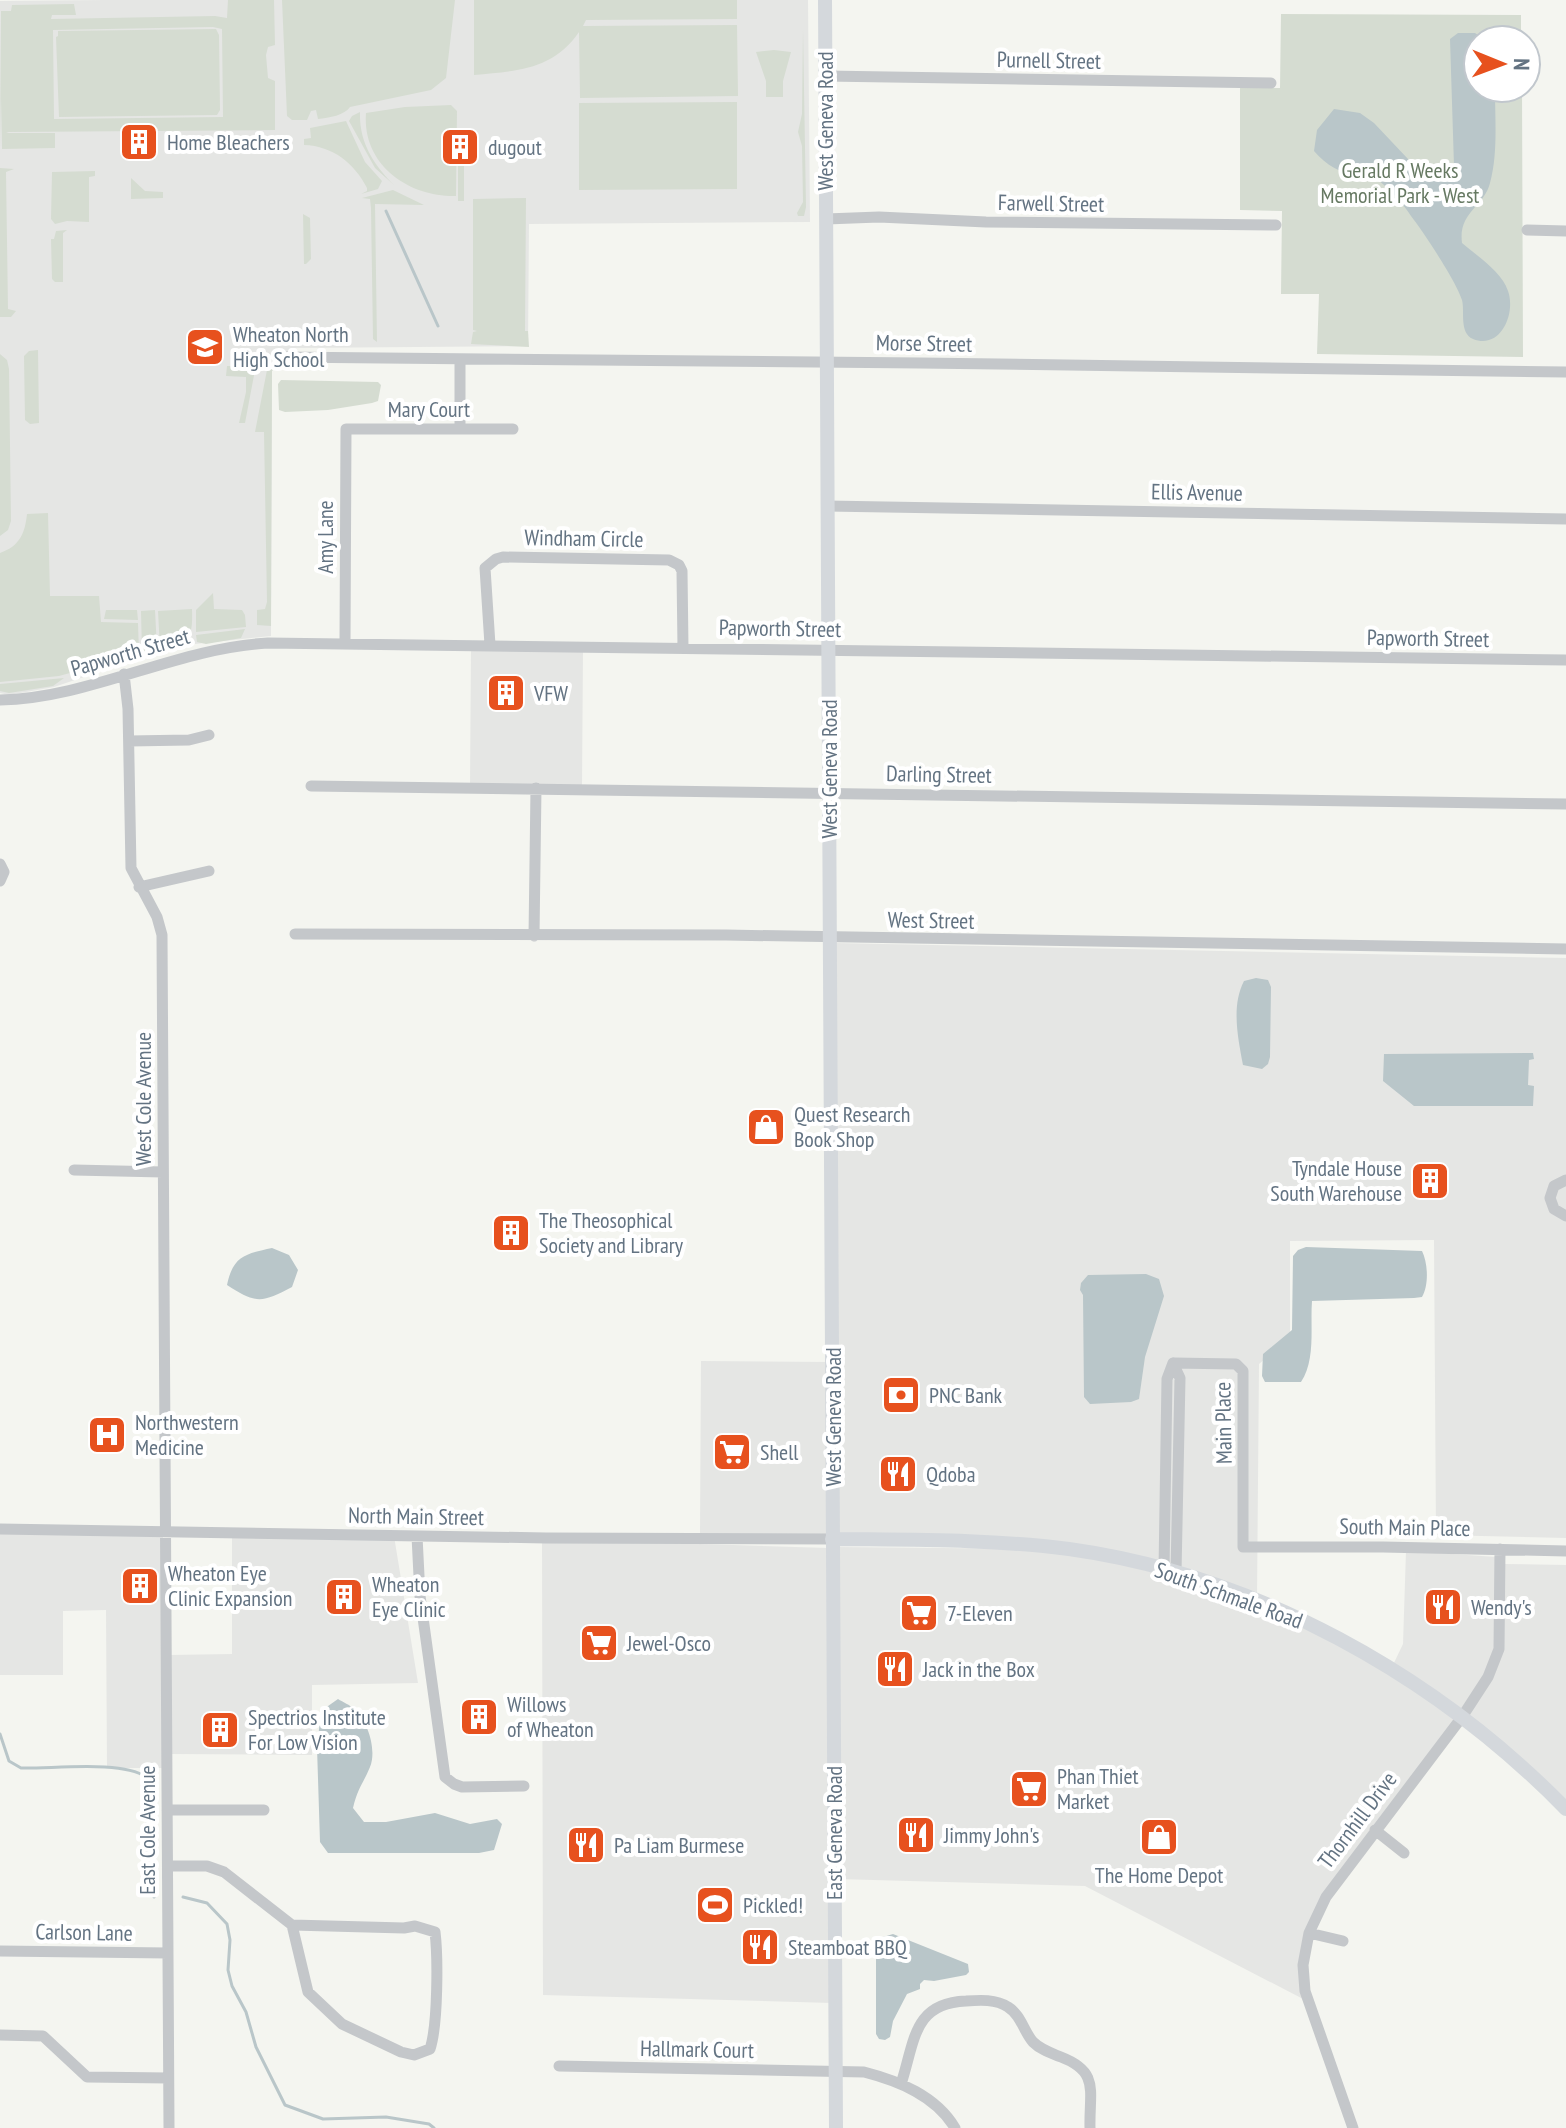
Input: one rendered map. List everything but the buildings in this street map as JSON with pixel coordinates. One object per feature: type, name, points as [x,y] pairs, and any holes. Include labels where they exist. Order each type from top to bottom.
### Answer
[{"type":"main road","name":"West Geneva Road","points":[[825,0],[832,1539]]},
{"type":"main road","name":"South Schmale Road","points":[[832,1539],[979,1542],[1079,1551],[1170,1572],[1262,1603],[1339,1639],[1401,1674],[1462,1717],[1525,1769],[1566,1809]]},
{"type":"main road","name":"East Geneva Road","points":[[832,1539],[836,2128]]},
{"type":"street","name":"Purnell Street","points":[[825,76],[1271,83]]},
{"type":"street","name":"Farwell Street","points":[[826,219],[879,217],[986,222],[1276,225]]},
{"type":"street","points":[[1527,230],[1566,231]]},
{"type":"street","name":"Morse Street","points":[[281,357],[1566,372]]},
{"type":"street","points":[[460,359],[460,429]]},
{"type":"street","name":"Mary Court","points":[[346,429],[513,429]]},
{"type":"street","name":"Amy Lane","points":[[345,644],[346,429]]},
{"type":"street","name":"Ellis Avenue","points":[[827,506],[1566,519]]},
{"type":"street","name":"Windham Circle","points":[[490,645],[485,568],[503,557],[576,558],[669,560],[679,565],[682,571],[683,648]]},
{"type":"street","name":"Papworth Street","points":[[0,700],[47,694],[199,653],[247,645],[490,645],[1566,660]]},
{"type":"street","name":"West Cole Avenue","points":[[124,674],[129,741],[131,868],[157,917],[162,935],[166,1532]]},
{"type":"street","points":[[129,741],[189,740],[209,735]]},
{"type":"street","name":"Darling Street","points":[[311,786],[1566,804]]},
{"type":"street","points":[[534,936],[536,788]]},
{"type":"street","points":[[0,864],[4,872],[0,881]]},
{"type":"street","points":[[139,887],[209,871]]},
{"type":"street","name":"West Street","points":[[295,934],[726,935],[1566,949]]},
{"type":"street","points":[[74,1170],[163,1172]]},
{"type":"street","points":[[1566,1180],[1554,1186],[1550,1198],[1554,1209],[1566,1216]]},
{"type":"street","name":"Main Place","points":[[1170,1572],[1180,1378],[1173,1363],[1236,1364],[1243,1371],[1243,1547]]},
{"type":"street","name":"North Main Street","points":[[0,1529],[832,1539]]},
{"type":"street","name":"East Cole Avenue","points":[[166,1532],[169,2128]]},
{"type":"street","points":[[417,1536],[420,1596],[445,1777],[462,1787],[524,1786]]},
{"type":"street","name":"South Main Place","points":[[1243,1547],[1566,1551]]},
{"type":"street","name":"Thornhill Drive","points":[[1353,2128],[1305,1991],[1303,1965],[1309,1933],[1326,1897],[1462,1717],[1488,1677],[1498,1654],[1500,1549]]},
{"type":"street","points":[[167,1810],[264,1810]]},
{"type":"street","points":[[1375,1830],[1404,1853]]},
{"type":"street","points":[[168,1866],[207,1866],[224,1872],[292,1925],[415,1926],[435,1932],[435,2034],[430,2049],[414,2055],[401,2052],[342,2024],[308,1992],[292,1925]]},
{"type":"street","points":[[1309,1933],[1343,1941]]},
{"type":"street","name":"Carlson Lane","points":[[0,1951],[168,1953]]},
{"type":"street","points":[[901,2084],[926,2013],[947,2002],[993,2001],[1015,2012],[1035,2044],[1084,2069],[1089,2078],[1090,2128]]},
{"type":"street","points":[[0,2035],[43,2036],[87,2077],[168,2078]]},
{"type":"street","name":"Hallmark Court","points":[[559,2066],[864,2072],[901,2084],[941,2108],[955,2128]]},
{"type":"shaded area","name":"Wheaton North High School","points":[[808,0],[810,222],[529,224],[528,346],[291,348],[272,371],[271,636],[176,646],[54,687],[9,695],[0,693],[0,1]]},
{"type":"shaded area","points":[[1462,33],[1462,104],[1495,104],[1493,172],[1487,191],[1468,217],[1462,233],[1462,243],[1500,277],[1510,300],[1504,327],[1491,339],[1483,341],[1473,339],[1466,332],[1462,300],[1454,282],[1396,197],[1378,180],[1340,171],[1314,151],[1317,130],[1334,109],[1360,113],[1374,123],[1425,177],[1442,176],[1454,166],[1450,39]]},
{"type":"shaded area","points":[[471,649],[583,650],[582,787],[470,787]]},
{"type":"shaded area","points":[[834,943],[1566,958],[1566,1538],[1436,1535],[1434,1240],[1290,1241],[1290,1338],[1259,1364],[1257,1599],[1086,1548],[839,1534]]},
{"type":"shaded area","points":[[1256,978],[1268,980],[1271,987],[1270,1057],[1262,1069],[1243,1065],[1237,1022],[1238,1001],[1244,981]]},
{"type":"shaded area","points":[[1533,1053],[1534,1059],[1529,1060],[1528,1085],[1534,1086],[1533,1106],[1414,1106],[1383,1081],[1384,1054]]},
{"type":"shaded area","points":[[1306,1247],[1422,1251],[1426,1262],[1426,1286],[1422,1297],[1312,1301],[1311,1353],[1301,1382],[1265,1382],[1262,1376],[1263,1354],[1292,1330],[1293,1256]]},
{"type":"shaded area","points":[[272,1248],[289,1255],[298,1270],[292,1287],[259,1299],[245,1296],[227,1285],[237,1262],[254,1252]]},
{"type":"shaded area","points":[[1146,1274],[1159,1279],[1164,1296],[1145,1357],[1139,1399],[1090,1404],[1084,1397],[1081,1283],[1088,1275]]},
{"type":"shaded area","points":[[701,1361],[830,1362],[830,1539],[700,1534]]},
{"type":"shaded area","points":[[0,1533],[163,1534],[165,1768],[107,1768],[106,1610],[63,1611],[63,1675],[0,1675]]},
{"type":"shaded area","points":[[232,1533],[394,1536],[418,1683],[312,1685],[312,1755],[170,1754],[169,1655],[232,1654]]},
{"type":"shaded area","points":[[542,1539],[829,1548],[832,2003],[543,1995]]},
{"type":"shaded area","points":[[837,1547],[1035,1549],[1099,1559],[1172,1577],[1260,1607],[1339,1644],[1458,1715],[1307,1930],[1305,2000],[1085,1886],[837,1879]]},
{"type":"shaded area","points":[[1406,1551],[1497,1557],[1497,1639],[1489,1669],[1460,1710],[1392,1667],[1403,1644]]},
{"type":"shaded area","points":[[1504,1564],[1566,1565],[1566,1808],[1465,1714],[1495,1669]]},
{"type":"shaded area","points":[[338,1699],[359,1714],[372,1744],[370,1767],[353,1808],[364,1822],[386,1822],[435,1813],[470,1824],[497,1819],[502,1824],[494,1850],[479,1853],[328,1853],[320,1842],[317,1747],[321,1711]]},
{"type":"shaded area","points":[[893,1934],[968,1964],[969,1972],[934,1981],[924,1980],[920,1989],[907,1994],[893,2021],[890,2037],[885,2040],[879,2039],[876,2034],[876,1947],[880,1938]]},
{"type":"green space","points":[[228,0],[274,0],[275,45],[268,47],[266,55],[268,78],[275,81],[275,130],[9,132],[6,133],[55,133],[55,148],[2,149],[1,99],[0,148],[1,11],[11,11],[12,5],[74,4],[76,15],[52,15],[51,19],[227,18]],"holes":[[[222,29],[223,117],[54,119],[53,30]]]},
{"type":"green space","points":[[282,0],[455,0],[446,78],[431,90],[350,107],[332,117],[318,119],[316,110],[311,111],[307,120],[292,120],[287,116]]},
{"type":"green space","points":[[474,0],[737,0],[737,19],[586,20],[583,26],[737,25],[738,96],[580,98],[579,32],[569,45],[546,61],[519,70],[474,75]]},
{"type":"green space","name":"Gerald R Weeks Memorial Park - West","points":[[1281,14],[1521,15],[1521,24],[1462,24],[1462,104],[1522,104],[1523,357],[1317,354],[1319,294],[1281,294],[1282,211],[1240,210],[1240,88],[1280,88]]},
{"type":"green space","points":[[216,29],[219,35],[220,110],[217,115],[59,117],[58,31]]},
{"type":"green space","points":[[803,29],[806,207],[804,216],[798,216],[803,202],[802,146],[798,132],[802,114]]},
{"type":"green space","points":[[756,52],[791,52],[783,81],[783,97],[766,97],[766,81]]},
{"type":"green space","points":[[737,102],[737,189],[579,190],[579,103]]},
{"type":"green space","points":[[451,105],[457,111],[456,196],[422,191],[392,174],[380,162],[367,132],[366,113]]},
{"type":"green space","points":[[360,112],[362,134],[369,153],[395,186],[375,168],[349,121]]},
{"type":"green space","points":[[346,121],[365,162],[382,181],[378,189],[361,194],[367,188],[349,164],[333,152],[304,145],[304,139],[311,138],[310,128]]},
{"type":"green space","points":[[458,156],[464,156],[464,201],[458,201]]},
{"type":"green space","points":[[0,168],[14,169],[6,172],[8,309],[16,311],[11,317],[0,317]]},
{"type":"green space","points":[[95,171],[95,176],[89,177],[89,222],[55,224],[51,219],[52,172]]},
{"type":"green space","points":[[131,178],[145,191],[163,192],[163,198],[131,199]]},
{"type":"green space","points":[[393,190],[424,205],[375,204],[377,342],[373,339],[371,208],[370,199],[362,198]]},
{"type":"green space","points":[[526,198],[525,331],[528,331],[529,347],[471,344],[473,332],[477,331],[473,330],[473,199]]},
{"type":"green space","points":[[303,214],[310,218],[311,259],[306,264],[304,264]]},
{"type":"green space","points":[[67,230],[63,233],[63,282],[55,282],[52,279],[51,239],[54,239],[56,231]]},
{"type":"green space","points":[[38,350],[39,423],[30,424],[25,420],[24,356],[29,351]]},
{"type":"green space","points":[[0,354],[7,360],[9,369],[11,521],[8,530],[0,536]]},
{"type":"green space","points":[[272,363],[279,363],[272,371],[271,626],[257,625],[257,610],[265,609],[267,602],[264,432],[255,432],[267,370]]},
{"type":"green space","points":[[227,366],[241,366],[247,370],[247,366],[252,366],[255,370],[245,423],[239,423],[246,377],[226,376]]},
{"type":"green space","points":[[281,380],[378,382],[381,385],[378,401],[372,403],[328,410],[285,412],[279,410],[278,384]]},
{"type":"green space","points":[[48,513],[50,596],[99,596],[101,622],[138,623],[139,654],[59,676],[0,682],[0,553],[20,538],[27,514]]},
{"type":"green space","points":[[213,593],[214,609],[242,610],[246,627],[196,632],[196,610]]},
{"type":"green space","points":[[192,609],[192,627],[187,638],[160,649],[158,611]]},
{"type":"green space","points":[[106,610],[137,610],[138,620],[104,619]]},
{"type":"green space","points":[[155,610],[157,649],[142,653],[141,611]]},
{"type":"green space","points":[[245,629],[241,638],[206,644],[197,642],[196,635]]},
{"type":"green space","points":[[64,678],[53,686],[9,693],[0,691],[0,684]]},
{"type":"waterway","points":[[386,211],[438,326]]},
{"type":"waterway","points":[[0,1734],[9,1761],[21,1768],[104,1767],[146,1777]]},
{"type":"waterway","points":[[147,1796],[147,1880],[154,1897]]},
{"type":"waterway","points":[[183,1897],[207,1903],[227,1924],[230,1940],[228,1970],[232,1986],[246,2012],[256,2047],[285,2105],[323,2119],[386,2117],[429,2124],[434,2128]]},
{"type":"place","name":"Home Bleachers","points":[[139,142]]},
{"type":"place","name":"dugout","points":[[460,147]]},
{"type":"place","name":"Wheaton North High School","points":[[205,347]]},
{"type":"place","name":"VFW","points":[[506,693]]},
{"type":"place","name":"Quest Research Book Shop","points":[[766,1127]]},
{"type":"place","name":"Tyndale House South Warehouse","points":[[1430,1181]]},
{"type":"place","name":"The Theosophical Society and Library","points":[[511,1233]]},
{"type":"place","name":"PNC Bank","points":[[901,1395]]},
{"type":"place","name":"Northwestern Medicine","points":[[107,1435]]},
{"type":"place","name":"Shell","points":[[732,1452]]},
{"type":"place","name":"Qdoba","points":[[898,1474]]},
{"type":"place","name":"Wheaton Eye Clinic Expansion","points":[[140,1586]]},
{"type":"place","name":"Wheaton Eye Clinic","points":[[344,1597]]},
{"type":"place","name":"Wendy's","points":[[1443,1607]]},
{"type":"place","name":"7-Eleven","points":[[919,1613]]},
{"type":"place","name":"Jewel-Osco","points":[[599,1643]]},
{"type":"place","name":"Jack in the Box","points":[[895,1669]]},
{"type":"place","name":"Willows of Wheaton","points":[[479,1717]]},
{"type":"place","name":"Spectrios Institute For Low Vision","points":[[220,1730]]},
{"type":"place","name":"Phan Thiet Market","points":[[1029,1789]]},
{"type":"place","name":"Jimmy John's","points":[[916,1835]]},
{"type":"place","name":"The Home Depot","points":[[1159,1837]]},
{"type":"place","name":"Pa Liam Burmese","points":[[586,1845]]},
{"type":"place","name":"Pickled!","points":[[715,1905]]},
{"type":"place","name":"Steamboat BBQ","points":[[760,1947]]}]
